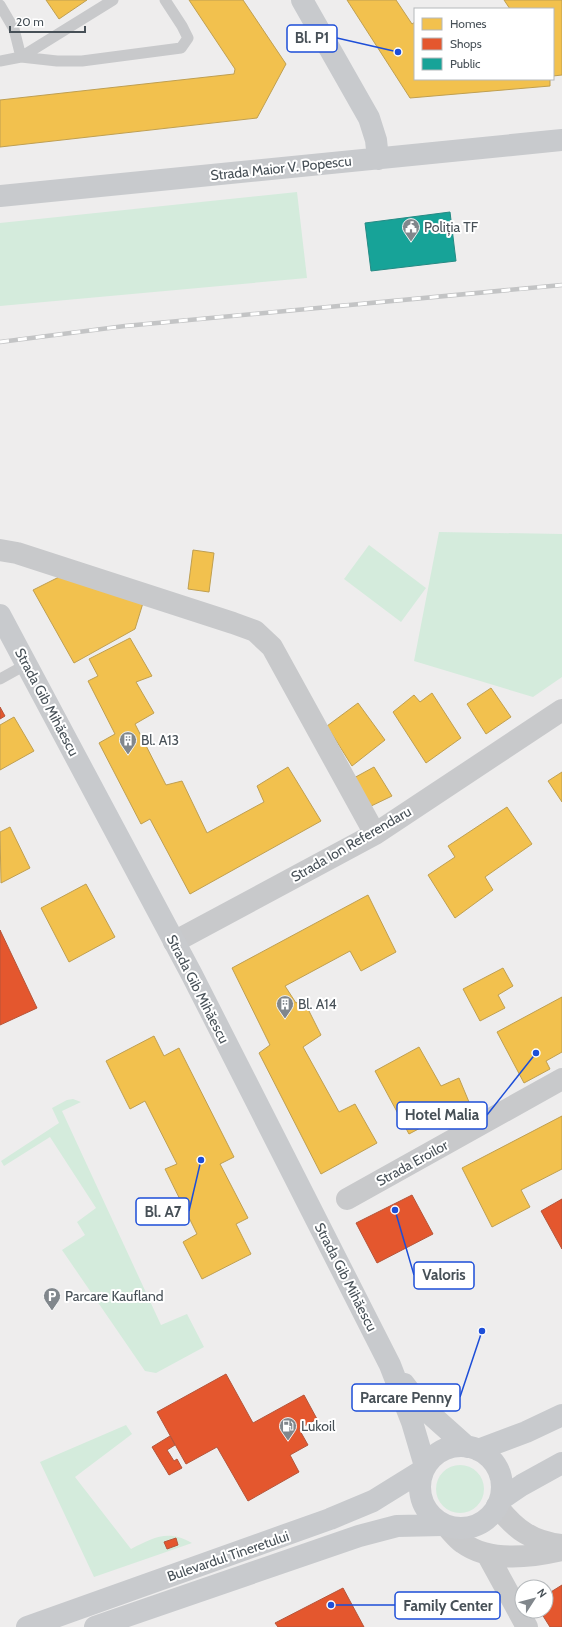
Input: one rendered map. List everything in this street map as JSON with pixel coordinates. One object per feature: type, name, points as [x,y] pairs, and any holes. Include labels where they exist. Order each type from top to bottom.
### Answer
[{"type":"main road","points":[[302,0],[369,118],[376,140],[378,159]]},
{"type":"main road","name":"Strada Maior V. Popescu","points":[[0,196],[562,140]]},
{"type":"main road","name":"Strada Gib Mihăescu","points":[[0,615],[174,942],[390,1365],[412,1422],[424,1468]]},
{"type":"main road","name":"Strada Gib Mihăescu","points":[[390,1365],[420,1405],[472,1448]]},
{"type":"main road","name":"Bulevardul Tineretului","points":[[27,1627],[330,1520],[372,1501],[424,1468],[433,1457],[443,1450],[454,1446],[472,1448],[526,1432],[562,1415]]},
{"type":"main road","points":[[472,1448],[490,1459],[498,1471],[502,1486],[498,1503]]},
{"type":"main road","name":"Bulevardul Tineretului","points":[[96,1627],[359,1536],[397,1526],[445,1525],[461,1528],[476,1526],[484,1521],[498,1503],[522,1485],[562,1462]]},
{"type":"main road","points":[[424,1468],[420,1480],[422,1501],[427,1511],[434,1519],[445,1525]]},
{"type":"street","points":[[0,550],[16,553],[226,620],[255,631],[272,647],[375,834]]},
{"type":"street","name":"Strada Ion Referendaru","points":[[174,942],[375,834],[562,710]]},
{"type":"street","name":"Strada Eroilor","points":[[347,1199],[562,1079]]},
{"type":"street","points":[[498,1503],[508,1520],[526,1534],[538,1540],[562,1545]]},
{"type":"street","points":[[445,1525],[463,1544],[474,1550],[487,1554],[512,1556],[541,1554],[562,1550]]},
{"type":"street","points":[[487,1554],[527,1627]]},
{"type":"lane","points":[[0,61],[21,56],[113,0]]},
{"type":"lane","points":[[21,56],[57,61],[82,61],[181,48],[188,38],[165,0]]},
{"type":"lane","points":[[0,5],[14,29],[21,56]]},
{"type":"lane","points":[[0,679],[27,664]]},
{"type":"green space","points":[[297,192],[307,278],[0,306],[0,223]]},
{"type":"green space","points":[[439,532],[562,534],[562,677],[533,697],[414,661]]},
{"type":"green space","points":[[369,545],[426,588],[401,622],[344,579]]},
{"type":"green space","points":[[73,1099],[81,1102],[62,1111],[161,1325],[187,1314],[204,1347],[156,1373],[145,1371],[62,1250],[85,1235],[77,1222],[96,1208],[50,1137],[4,1166],[1,1161],[59,1123],[52,1108],[67,1100]]},
{"type":"green space","points":[[126,1425],[132,1434],[75,1477],[131,1549],[146,1541],[168,1536],[175,1536],[192,1543],[94,1577],[40,1462]]},
{"type":"green space","points":[[460,1465],[469,1467],[477,1472],[482,1480],[484,1489],[482,1498],[477,1506],[469,1511],[460,1513],[451,1511],[443,1506],[438,1498],[436,1489],[438,1480],[443,1472],[451,1467]]},
{"type":"building: Homes","points":[[46,0],[87,0],[59,19]]},
{"type":"building: Homes","points":[[189,0],[243,0],[286,64],[257,118],[0,147],[0,100],[234,74],[235,69]]},
{"type":"building: Homes","points":[[347,0],[396,0],[412,24],[414,23],[414,80],[550,80],[550,86],[410,98]]},
{"type":"building: Homes","points":[[504,0],[562,0],[562,75],[554,76],[554,8],[509,8]]},
{"type":"building: Homes","points":[[193,550],[214,553],[209,592],[188,589]]},
{"type":"building: Homes","points":[[61,576],[143,603],[135,629],[74,663],[33,590]]},
{"type":"building: Homes","name":"Bl. A13","points":[[130,638],[152,676],[136,682],[154,713],[135,724],[166,785],[182,781],[207,833],[264,802],[257,786],[288,767],[321,821],[190,894],[150,819],[141,824],[99,743],[115,734],[88,681],[98,676],[89,659]]},
{"type":"building: Homes","points":[[491,688],[511,717],[486,734],[467,704]]},
{"type":"building: Homes","points":[[432,693],[461,738],[426,763],[393,712],[414,695],[420,702]]},
{"type":"building: Homes","points":[[358,703],[385,740],[352,766],[327,726]]},
{"type":"building: Homes","points":[[14,717],[34,751],[0,770],[0,725]]},
{"type":"building: Homes","points":[[374,767],[392,796],[369,807],[352,779]]},
{"type":"building: Homes","points":[[562,772],[562,802],[548,781]]},
{"type":"building: Homes","points":[[507,807],[532,844],[485,877],[493,890],[455,918],[428,875],[455,857],[448,846]]},
{"type":"building: Homes","points":[[10,827],[30,868],[1,883],[0,832]]},
{"type":"building: Homes","points":[[86,884],[115,937],[69,962],[41,908]]},
{"type":"building: Homes","name":"Bl. A14","points":[[368,895],[396,952],[361,971],[350,951],[285,986],[296,1003],[303,999],[321,1035],[303,1047],[339,1112],[355,1104],[377,1143],[321,1174],[259,1053],[270,1045],[232,968]]},
{"type":"building: Homes","points":[[503,968],[513,986],[498,995],[505,1008],[480,1021],[463,989]]},
{"type":"building: Homes","points":[[562,997],[562,1052],[546,1061],[550,1069],[524,1083],[497,1032]]},
{"type":"building: Homes","points":[[154,1036],[164,1056],[179,1048],[234,1157],[220,1164],[248,1218],[236,1224],[251,1254],[202,1279],[183,1242],[197,1234],[165,1169],[177,1164],[145,1101],[130,1109],[106,1061]]},
{"type":"building: Homes","points":[[419,1047],[441,1086],[459,1078],[469,1102],[409,1134],[375,1071]]},
{"type":"building: Homes","points":[[562,1116],[562,1169],[521,1190],[530,1207],[492,1227],[462,1168]]},
{"type":"building: Shops","points":[[0,707],[5,716],[0,719]]},
{"type":"building: Shops","points":[[0,930],[37,1008],[0,1025]]},
{"type":"building: Shops","points":[[412,1195],[433,1234],[377,1263],[356,1223]]},
{"type":"building: Shops","points":[[562,1199],[562,1249],[541,1211]]},
{"type":"building: Shops","points":[[226,1374],[253,1423],[304,1395],[317,1419],[299,1429],[308,1445],[290,1455],[299,1472],[248,1501],[217,1447],[186,1464],[157,1412]]},
{"type":"building: Shops","points":[[170,1436],[175,1445],[167,1450],[174,1461],[177,1459],[182,1468],[169,1475],[152,1447]]},
{"type":"building: Shops","points":[[176,1538],[178,1545],[167,1549],[164,1542]]},
{"type":"building: Shops","points":[[562,1585],[562,1627],[550,1627],[545,1619],[554,1619],[554,1590]]},
{"type":"building: Shops","points":[[343,1588],[364,1627],[278,1627],[275,1623]]},
{"type":"building: Public","name":"Poliția TF","points":[[450,212],[456,261],[371,271],[365,223]]},
{"type":"railway","points":[[0,342],[125,326],[562,285]]},
{"type":"place","name":"Bl. P1","points":[[398,52]]},
{"type":"place","name":"Poliția TF","points":[[411,242]]},
{"type":"place","name":"Bl. A13","points":[[128,755]]},
{"type":"place","name":"Bl. A14","points":[[285,1019]]},
{"type":"place","name":"Hotel Malia","points":[[536,1053]]},
{"type":"place","name":"Bl. A7","points":[[201,1160]]},
{"type":"place","name":"Valoris","points":[[395,1210]]},
{"type":"place","name":"Parcare Kaufland","points":[[52,1311]]},
{"type":"place","name":"Parcare Penny","points":[[482,1331]]},
{"type":"place","name":"Lukoil","points":[[288,1441]]},
{"type":"place","name":"Family Center","points":[[331,1605]]}]
